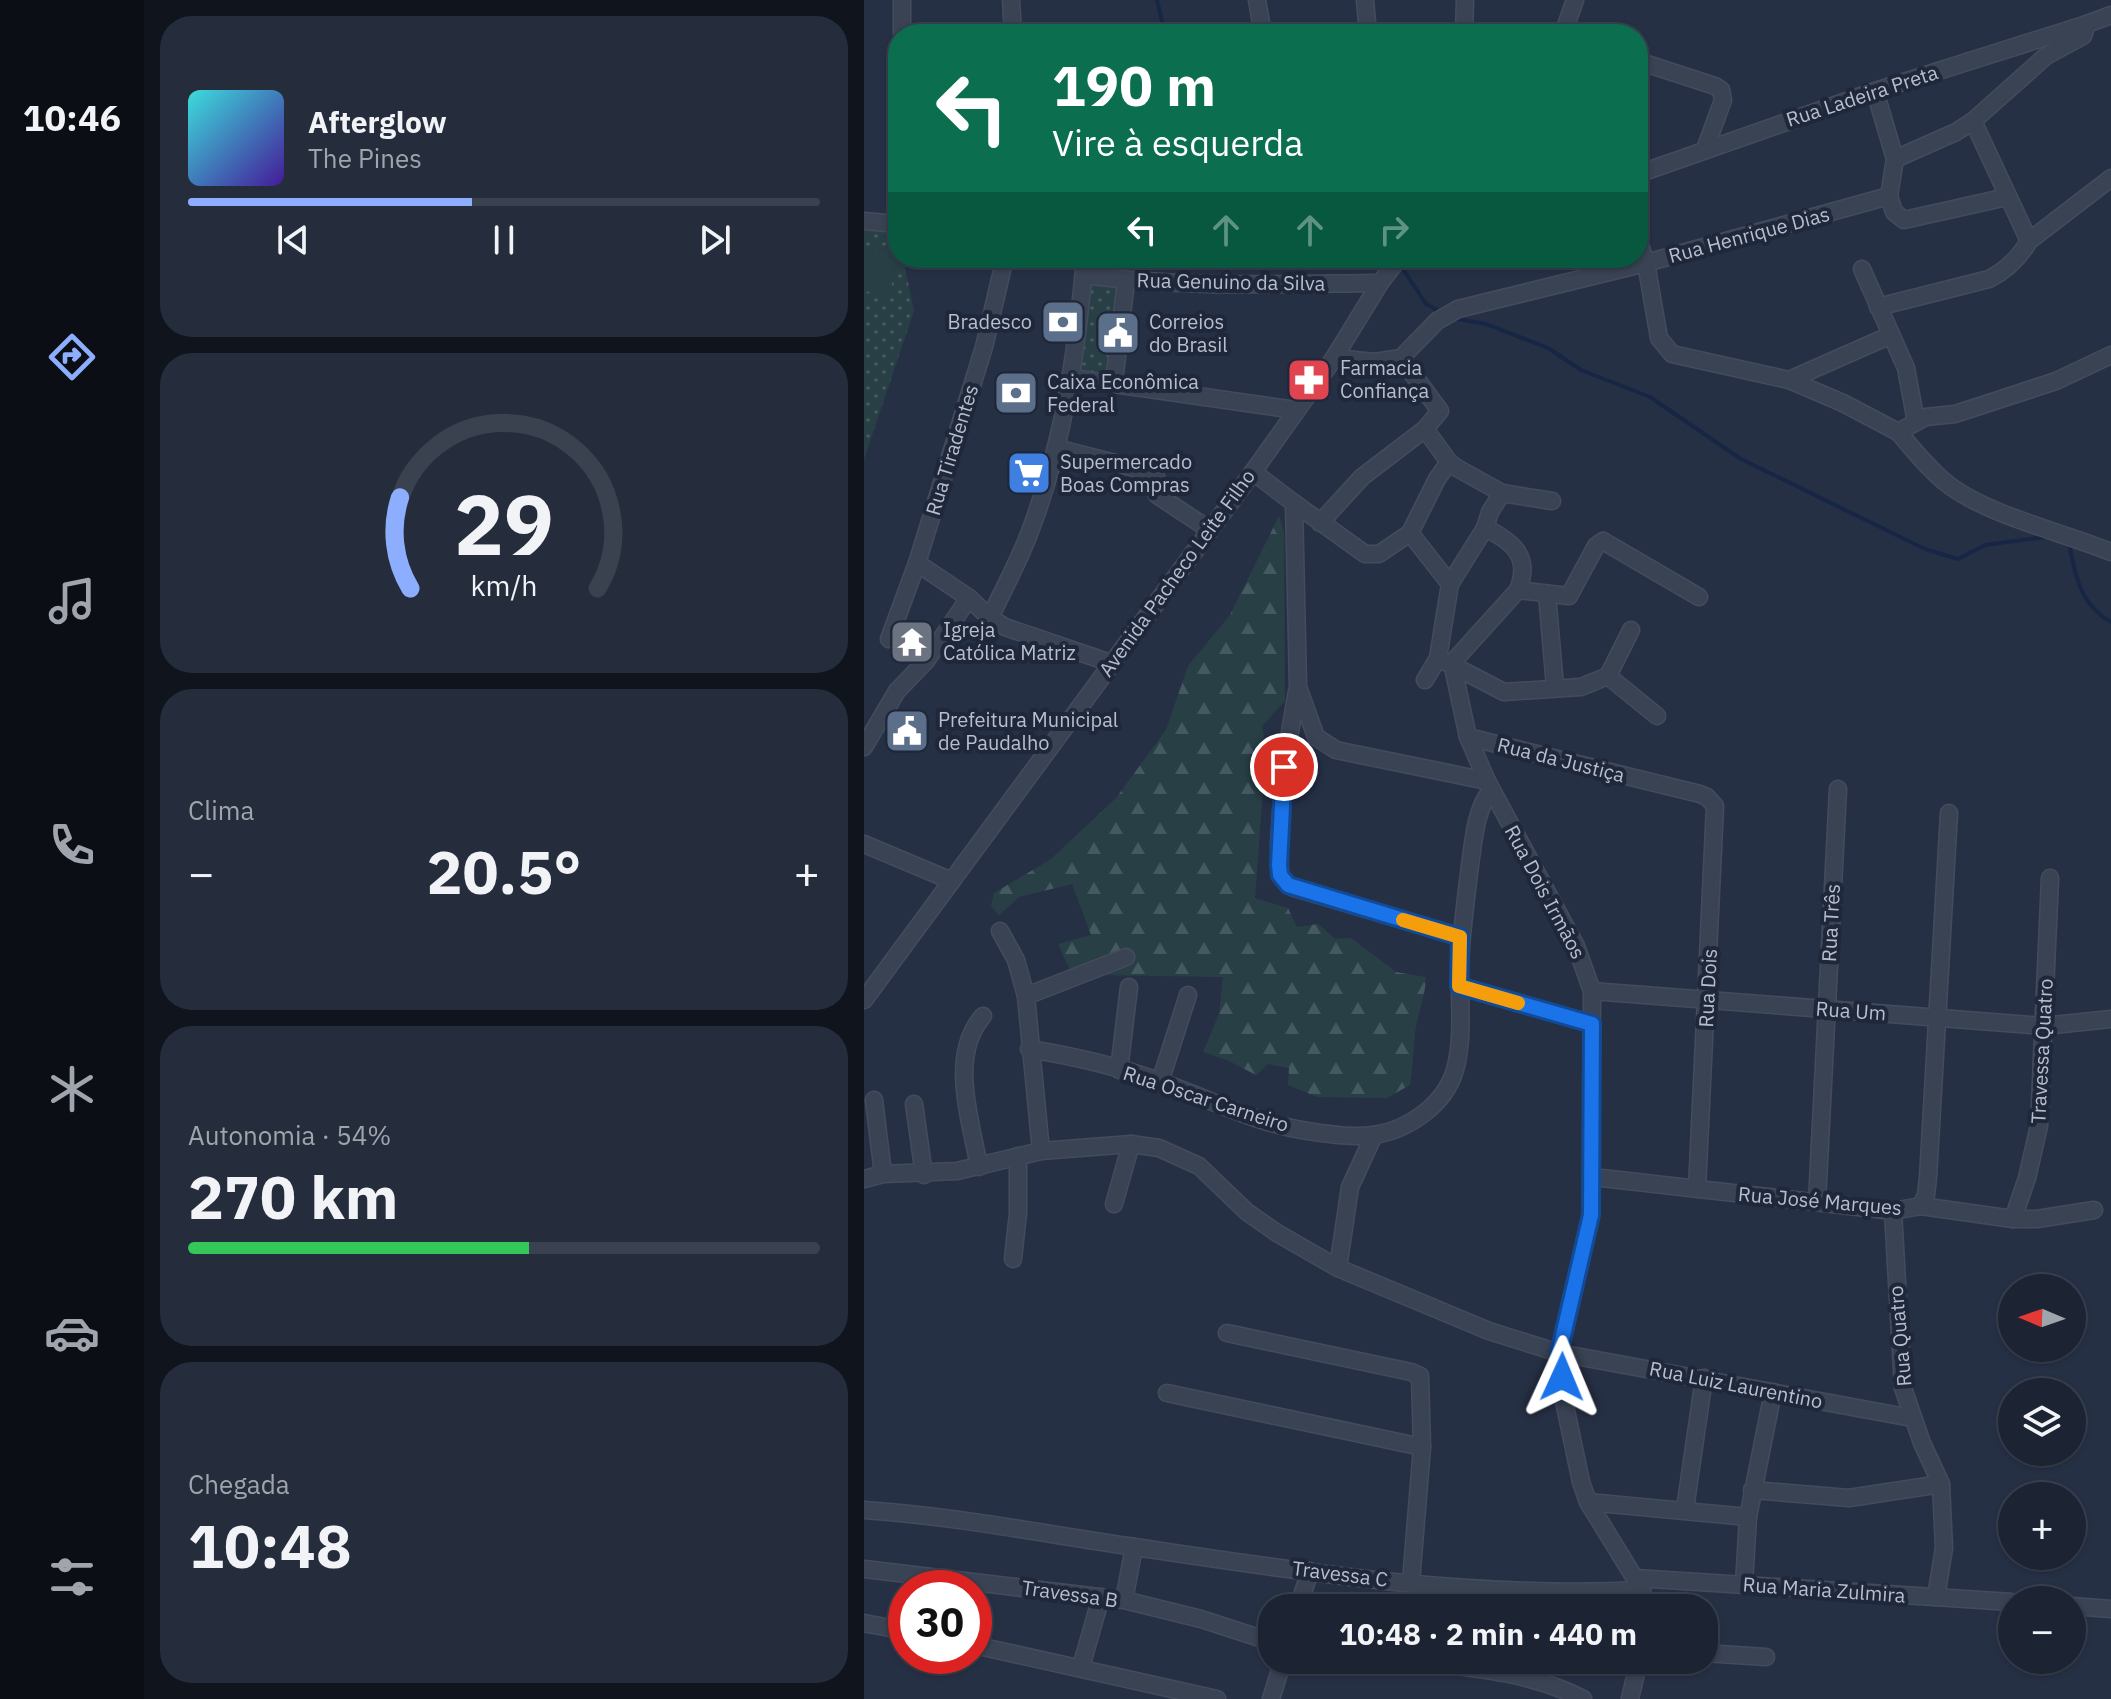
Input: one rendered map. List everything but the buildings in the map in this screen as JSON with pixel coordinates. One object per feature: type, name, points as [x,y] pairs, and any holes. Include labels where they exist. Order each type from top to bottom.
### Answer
[{"type":"street","points":[[902,0],[902,24]]},
{"type":"street","points":[[1011,0],[1012,24]]},
{"type":"street","points":[[1257,0],[1261,24]]},
{"type":"street","points":[[1365,0],[1367,24]]},
{"type":"street","points":[[1465,0],[1465,24]]},
{"type":"street","points":[[1567,24],[1575,0]]},
{"type":"street","name":"Rua Ladeira Preta","points":[[1648,170],[1875,91],[2111,15]]},
{"type":"street","name":"Rua Ladeira Preta","points":[[1895,159],[1939,141],[1973,121],[2046,56],[2083,36],[2087,24]]},
{"type":"street","points":[[1648,64],[1703,81],[1721,90],[1723,100],[1705,149]]},
{"type":"street","points":[[1875,91],[1895,159],[1889,196],[1894,212],[1904,220],[2007,197]]},
{"type":"street","points":[[1973,121],[2029,241]]},
{"type":"street","points":[[1878,307],[1989,279],[2013,263],[2029,241],[2111,178]]},
{"type":"street","name":"Rua Henrique Dias","points":[[1648,262],[1889,196]]},
{"type":"street","points":[[864,221],[888,223]]},
{"type":"street","name":"Rua Tiradentes","points":[[889,639],[917,563],[984,347],[1003,268]]},
{"type":"street","points":[[990,618],[1029,535],[1056,448],[1072,378],[1084,268]]},
{"type":"street","name":"Rua Genuino da Silva","points":[[1090,268],[1126,281],[1177,284],[1380,283]]},
{"type":"street","name":"Avenida Pacheco Leite Filho","points":[[864,1000],[1253,472],[1334,358],[1391,268]]},
{"type":"street","name":"Rua Henrique Dias","points":[[1401,358],[1437,321],[1458,309],[1626,268]]},
{"type":"street","points":[[1647,268],[1659,338],[1668,352],[1789,380],[1898,432],[1936,473],[1965,495],[2111,552]]},
{"type":"street","points":[[1862,269],[1906,368],[1916,422]]},
{"type":"street","points":[[1114,382],[1126,281]]},
{"type":"street","points":[[1789,380],[1891,335]]},
{"type":"street","points":[[1898,432],[1926,417],[1955,414],[2056,381],[2111,355]]},
{"type":"street","points":[[1320,523],[1362,477],[1425,429],[1440,411],[1401,358],[1375,362],[1334,358]]},
{"type":"street","points":[[1072,378],[1295,410]]},
{"type":"street","points":[[1425,429],[1449,462],[1502,493],[1552,501]]},
{"type":"street","points":[[1056,448],[1154,473],[1157,477],[1156,494],[1210,530]]},
{"type":"street","points":[[1253,472],[1320,523],[1365,554],[1372,555],[1410,533],[1449,462]]},
{"type":"street","points":[[1468,737],[1445,660],[1450,584],[1485,528],[1490,512],[1502,493]]},
{"type":"street","points":[[1294,503],[1298,687],[1284,767],[1279,843],[1283,880],[1294,888],[1460,937]]},
{"type":"street","points":[[1425,680],[1518,590],[1523,569],[1518,551],[1501,536],[1485,528]]},
{"type":"street","points":[[1410,533],[1450,584]]},
{"type":"street","points":[[1518,590],[1569,596],[1596,546],[1606,542],[1699,597]]},
{"type":"street","points":[[917,563],[1005,627],[1111,663]]},
{"type":"street","points":[[1547,594],[1555,687]]},
{"type":"street","points":[[864,747],[897,691],[926,661],[969,598]]},
{"type":"street","points":[[1445,660],[1504,692],[1581,687],[1608,676],[1631,630]]},
{"type":"street","points":[[1608,676],[1657,716]]},
{"type":"street","points":[[1298,687],[1316,737],[1327,746],[1489,786]]},
{"type":"street","name":"Rua da Justiça","points":[[1468,737],[1489,786]]},
{"type":"street","name":"Rua da Justiça","points":[[1468,737],[1700,794]]},
{"type":"street","name":"Rua Oscar Carneiro","points":[[1029,1049],[1064,1054],[1160,1082],[1305,1131],[1374,1135],[1393,1130],[1416,1118],[1443,1097],[1455,1069],[1460,1027],[1460,937],[1477,820],[1489,786]]},
{"type":"street","name":"Rua Dois Irmãos","points":[[1489,786],[1576,946],[1592,991],[1593,1177],[1588,1238],[1559,1353],[1571,1442],[1588,1502],[1639,1584],[1641,1594]]},
{"type":"street","name":"Rua Três","points":[[1817,1202],[1838,789]]},
{"type":"street","name":"Rua Dois","points":[[1697,1189],[1716,814],[1713,803],[1700,794]]},
{"type":"street","points":[[1921,1206],[1928,1178],[1949,813]]},
{"type":"street","points":[[864,844],[952,881]]},
{"type":"street","name":"Travessa Quatro","points":[[2013,1219],[2027,1178],[2039,1126],[2050,878]]},
{"type":"street","points":[[1000,931],[1016,960],[1026,996],[1041,1151]]},
{"type":"street","points":[[1026,996],[1126,957]]},
{"type":"street","points":[[1459,986],[1592,1024]]},
{"type":"street","points":[[1119,1070],[1129,987]]},
{"type":"street","name":"Rua Um","points":[[1592,991],[2044,1026],[2111,1019]]},
{"type":"street","points":[[1160,1082],[1188,995]]},
{"type":"street","points":[[979,1167],[964,1076],[969,1038],[983,1016]]},
{"type":"street","points":[[874,1100],[883,1174]]},
{"type":"street","points":[[914,1104],[924,1175]]},
{"type":"street","points":[[1338,1268],[1350,1187],[1374,1135]]},
{"type":"street","points":[[1114,1204],[1131,1144]]},
{"type":"street","name":"Rua Luiz Laurentino","points":[[864,1179],[883,1174],[924,1175],[979,1167],[1041,1151],[1131,1144],[1159,1148],[1199,1166],[1247,1212],[1338,1268],[1489,1331],[1559,1353],[1912,1418]]},
{"type":"street","points":[[1013,1259],[1018,1213],[1018,1156]]},
{"type":"street","name":"Rua José Marques","points":[[1593,1177],[1893,1211],[1921,1206],[2013,1219],[2037,1219],[2094,1210]]},
{"type":"street","name":"Rua Quatro","points":[[1893,1211],[1900,1375],[1912,1418],[1941,1484],[1944,1548],[1936,1597]]},
{"type":"street","points":[[1227,1333],[1415,1372],[1421,1378],[1422,1447],[1411,1582]]},
{"type":"street","points":[[1685,1509],[1704,1378]]},
{"type":"street","points":[[1744,1584],[1752,1490],[1773,1392]]},
{"type":"street","points":[[1167,1393],[1422,1447]]},
{"type":"street","points":[[1752,1490],[1849,1498],[1941,1484]]},
{"type":"street","points":[[1588,1502],[1748,1517]]},
{"type":"street","name":"Travessa C","points":[[864,1510],[950,1518],[1134,1547],[1411,1582],[1543,1593],[1639,1584]]},
{"type":"street","points":[[1124,1600],[1134,1547]]},
{"type":"street","name":"Travessa B","points":[[864,1569],[1124,1600],[1201,1619],[1258,1637]]},
{"type":"street","points":[[1303,1594],[1310,1571]]},
{"type":"street","name":"Rua Maria Zulmira","points":[[1639,1584],[1744,1584],[1998,1601]]},
{"type":"street","points":[[1081,1667],[1101,1597]]},
{"type":"street","points":[[2086,1607],[2111,1609]]},
{"type":"street","points":[[864,1623],[888,1628]]},
{"type":"street","points":[[992,1649],[1217,1699]]},
{"type":"street","points":[[1718,1654],[1766,1657]]},
{"type":"street","points":[[1271,1699],[1279,1674]]},
{"type":"street","points":[[1509,1674],[1564,1690],[1583,1699]]},
{"type":"street","points":[[1630,1699],[1636,1674]]},
{"type":"green space","points":[[864,226],[888,228],[888,268],[905,268],[914,311],[864,459]]},
{"type":"green space","points":[[864,249],[888,252],[888,268],[894,268],[890,295],[864,291]]},
{"type":"green space","points":[[1084,275],[1126,281],[1114,382],[1072,378]]},
{"type":"green space","points":[[1279,516],[1284,532],[1285,701],[1262,726],[1266,749],[1255,898],[1288,908],[1297,927],[1318,924],[1335,939],[1351,938],[1396,972],[1426,977],[1416,1027],[1410,1085],[1387,1098],[1317,1097],[1288,1085],[1289,1068],[1268,1064],[1256,1075],[1203,1052],[1219,1014],[1223,977],[1097,975],[1070,970],[1058,944],[1091,935],[1072,884],[1019,897],[999,915],[991,906],[994,893],[1051,859],[1116,798],[1166,730],[1188,666],[1230,615]]},
{"type":"waterway","points":[[1157,0],[1163,24]]},
{"type":"waterway","points":[[1402,268],[1426,304],[1441,312]]},
{"type":"waterway","points":[[1452,318],[1486,324],[1548,348],[1581,370],[1650,397],[1741,459],[1925,549],[1958,559],[1985,545],[2045,537]]},
{"type":"waterway","points":[[2069,543],[2077,578],[2086,598],[2111,622]]},
{"type":"slow traffic","points":[[1403,920],[1460,937],[1459,986],[1518,1003]]},
{"type":"place","name":"Bradesco","points":[[1063,322]]},
{"type":"place","name":"Correios do Brasil","points":[[1118,333]]},
{"type":"place","name":"Farmacia Confiança","points":[[1309,380]]},
{"type":"place","name":"Caixa Econômica Federal","points":[[1016,393]]},
{"type":"place","name":"Supermercado Boas Compras","points":[[1029,473]]},
{"type":"place","name":"Igreja Católica Matriz","points":[[912,642]]},
{"type":"place","name":"Prefeitura Municipal de Paudalho","points":[[907,731]]},
{"type":"route","points":[[1284,767],[1279,865],[1280,875],[1288,885],[1460,937],[1459,986],[1592,1024],[1591,1215],[1559,1353],[1562,1377]]}]
